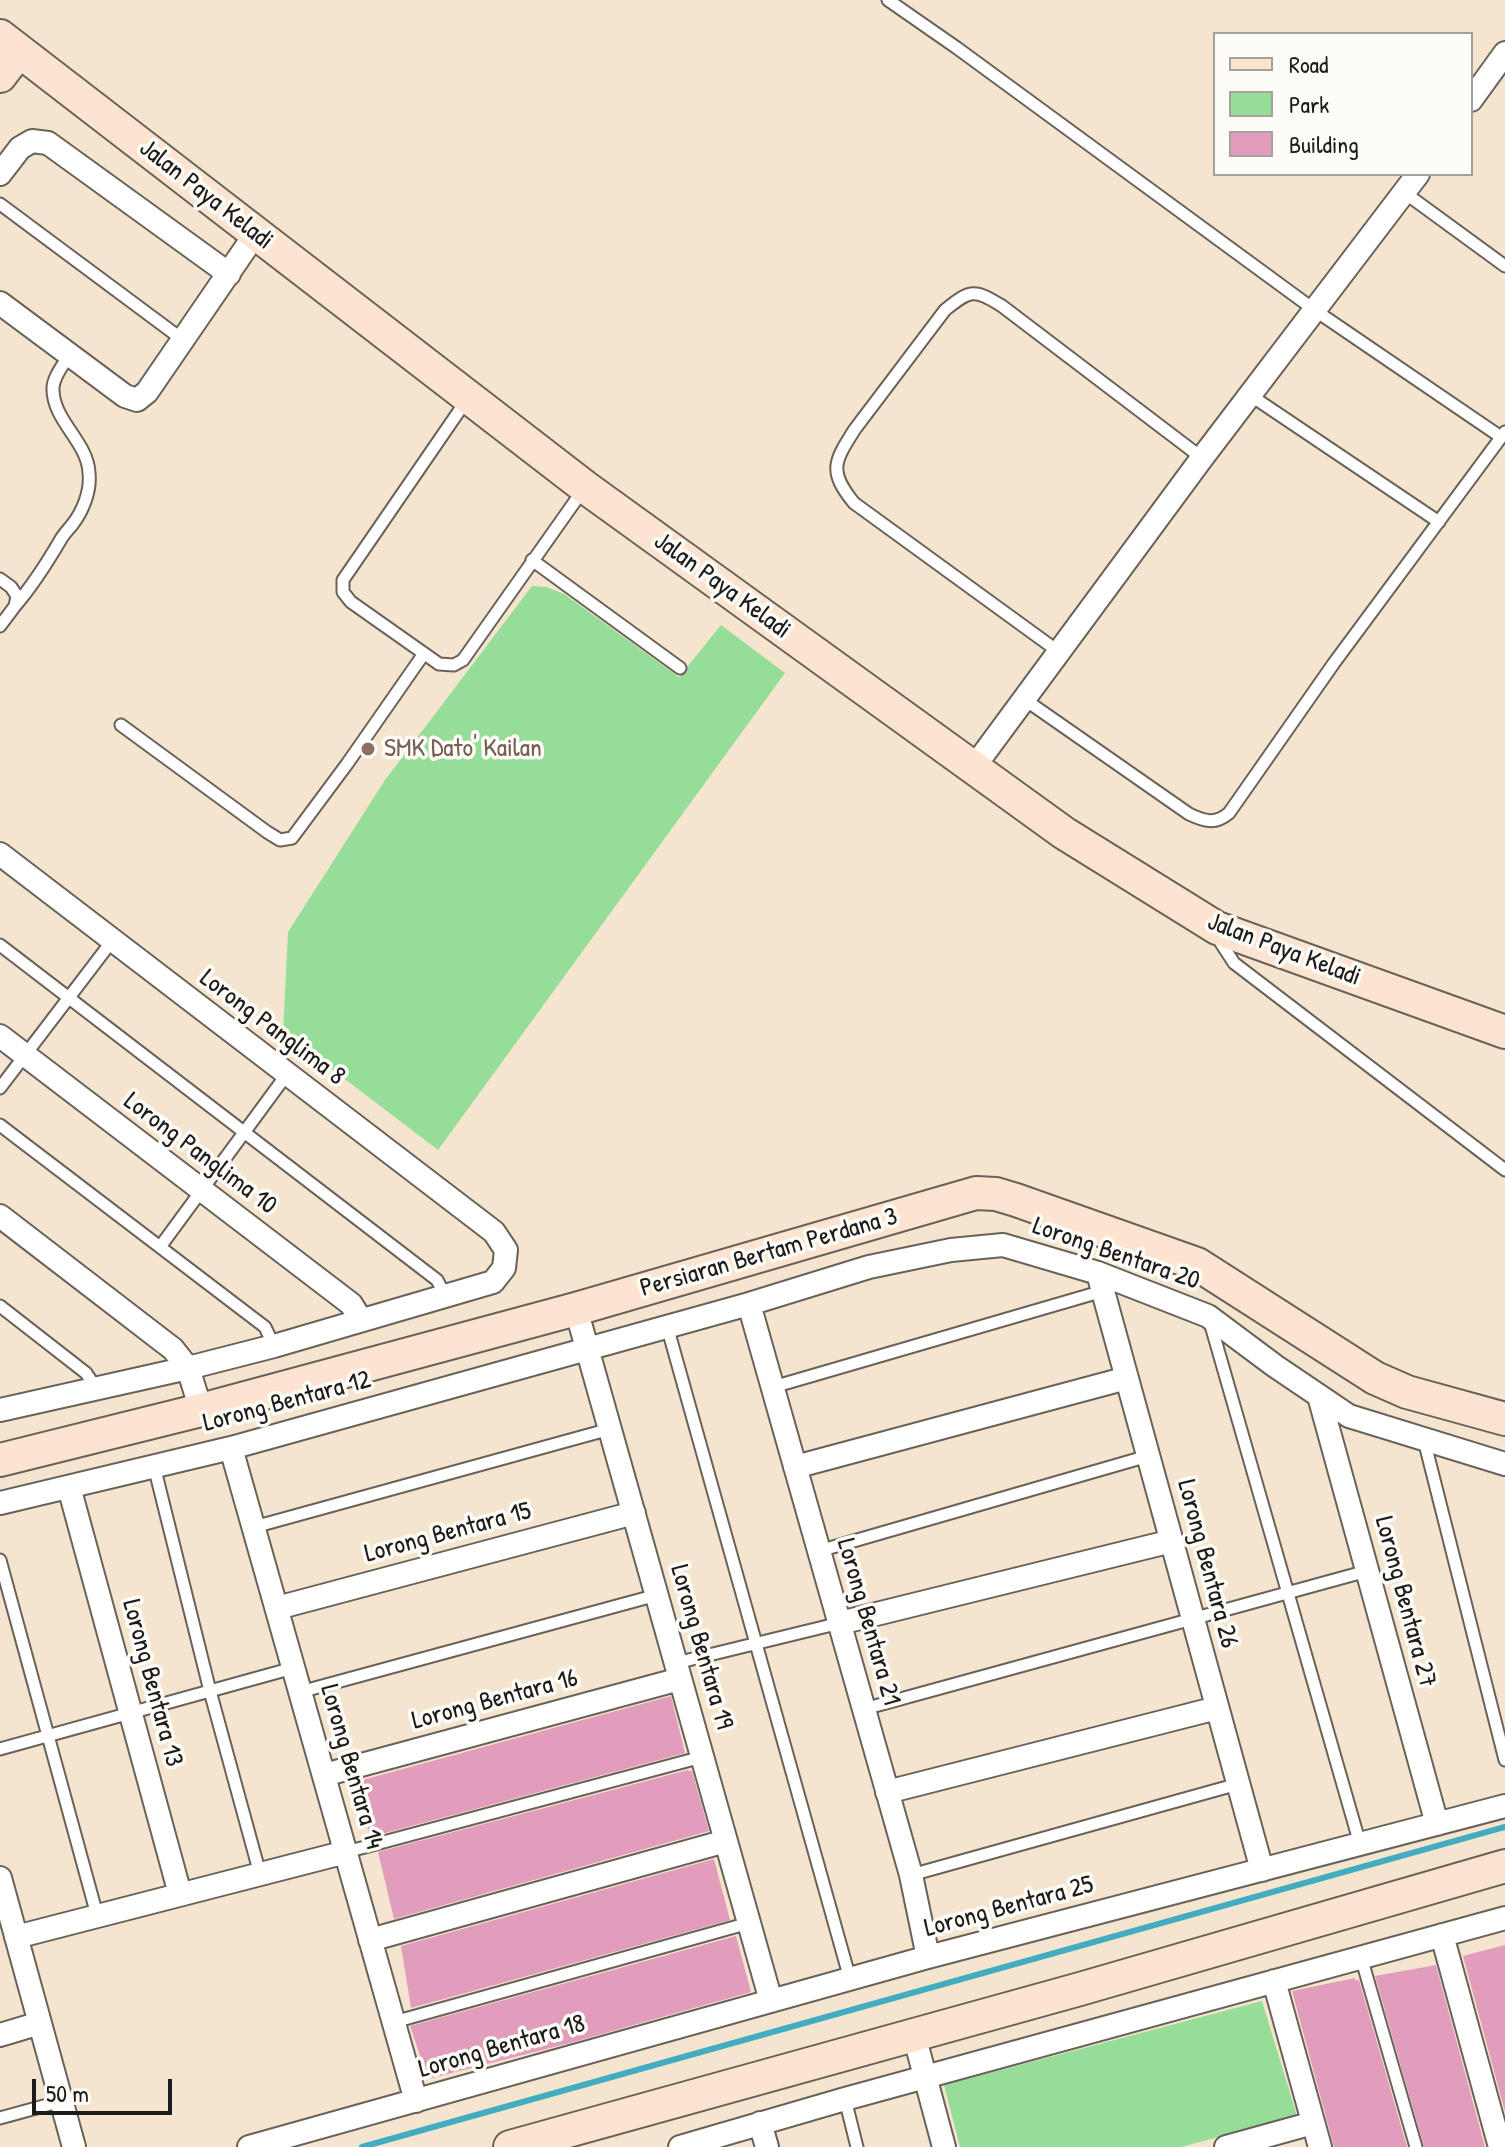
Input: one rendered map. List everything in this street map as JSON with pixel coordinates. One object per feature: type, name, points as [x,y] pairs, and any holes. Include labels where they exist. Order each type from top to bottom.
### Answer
[{"type":"street","points":[[1473,97],[1505,53]]},
{"type":"street","name":"Jalan Paya Keladi","points":[[6,54],[256,233],[585,487],[1064,833],[1217,928],[1505,1032]]},
{"type":"street","points":[[0,174],[20,148],[32,141],[48,143],[229,274]]},
{"type":"street","points":[[974,767],[1202,458],[1417,176]]},
{"type":"street","points":[[0,303],[125,396],[137,400],[147,392],[256,233]]},
{"type":"street","name":"Lorong Panglima 8","points":[[0,854],[494,1232],[506,1250],[504,1268],[493,1282],[446,1297]]},
{"type":"street","name":"Lorong Panglima 10","points":[[0,1036],[351,1304],[361,1320]]},
{"type":"street","name":"Persiaran Bertam Perdana 3","points":[[0,1460],[201,1410],[576,1309],[976,1193],[996,1194],[1197,1264],[1375,1378],[1407,1392],[1505,1419]]},
{"type":"street","points":[[0,1216],[173,1349],[188,1368],[201,1410]]},
{"type":"street","name":"Lorong Bentara 20","points":[[587,1348],[749,1304],[869,1267],[951,1250],[1003,1245],[1101,1282],[1208,1316],[1349,1416],[1505,1464]]},
{"type":"street","name":"Lorong Bentara 26","points":[[1101,1282],[1262,1870]]},
{"type":"street","points":[[0,1410],[188,1368],[446,1297]]},
{"type":"street","name":"Lorong Bentara 21","points":[[749,1304],[911,1875],[928,1957]]},
{"type":"street","name":"Lorong Bentara 19","points":[[576,1309],[771,2001]]},
{"type":"street","name":"Lorong Bentara 12","points":[[0,1503],[231,1448],[587,1348]]},
{"type":"street","points":[[795,1467],[1127,1378]]},
{"type":"street","name":"Lorong Bentara 27","points":[[1319,1396],[1437,1824]]},
{"type":"street","name":"Lorong Bentara 14","points":[[231,1448],[416,2101]]},
{"type":"street","name":"Lorong Bentara 13","points":[[69,1487],[180,1894]]},
{"type":"street","name":"Lorong Bentara 15","points":[[277,1608],[634,1513]]},
{"type":"street","points":[[840,1623],[1172,1541]]},
{"type":"street","name":"Lorong Bentara 16","points":[[324,1775],[678,1671]]},
{"type":"street","points":[[887,1792],[1217,1708]]},
{"type":"street","name":"Lorong Bentara 25","points":[[771,2001],[1505,1806]]},
{"type":"street","points":[[370,1940],[726,1841]]},
{"type":"street","points":[[12,1938],[346,1852]]},
{"type":"street","points":[[510,2147],[1505,1866]]},
{"type":"street","points":[[0,1878],[12,1938],[40,2023],[74,2147]]},
{"type":"street","points":[[680,2147],[1505,1918]]},
{"type":"street","points":[[1442,1935],[1500,2147]]},
{"type":"street","points":[[1274,1981],[1320,2147]]},
{"type":"street","name":"Lorong Bentara 18","points":[[249,2147],[771,2001]]},
{"type":"street","points":[[0,2035],[40,2023]]},
{"type":"street","points":[[914,2035],[944,2147]]},
{"type":"street","points":[[760,2123],[767,2147]]},
{"type":"street","points":[[1226,2147],[1313,2123]]},
{"type":"lane","points":[[888,0],[1316,311],[1503,434],[1222,819],[1208,821],[1189,814],[1024,699]]},
{"type":"lane","points":[[1405,193],[1505,266]]},
{"type":"lane","points":[[0,204],[183,340]]},
{"type":"lane","points":[[1059,652],[854,503],[839,484],[836,467],[842,449],[855,429],[945,310],[963,295],[975,293],[1002,306],[1202,458]]},
{"type":"lane","points":[[0,626],[43,571],[62,536],[73,524],[88,490],[90,473],[87,459],[62,416],[53,388],[69,355]]},
{"type":"lane","points":[[1250,395],[1439,522]]},
{"type":"lane","points":[[469,398],[343,580],[343,592],[351,602],[423,655],[439,664],[454,665],[463,660],[585,487]]},
{"type":"lane","points":[[532,560],[680,668]]},
{"type":"lane","points":[[0,579],[17,596],[15,606]]},
{"type":"lane","points":[[121,725],[267,832],[280,840],[292,838],[423,655]]},
{"type":"lane","points":[[1217,928],[1221,943],[1234,963],[1505,1170]]},
{"type":"lane","points":[[0,1088],[112,941]]},
{"type":"lane","points":[[0,945],[437,1280],[446,1297]]},
{"type":"lane","points":[[160,1247],[287,1074]]},
{"type":"lane","points":[[0,1125],[265,1327],[274,1346]]},
{"type":"lane","points":[[773,1387],[1101,1282]]},
{"type":"lane","points":[[0,1306],[86,1373],[96,1388]]},
{"type":"lane","points":[[1208,1316],[1360,1844]]},
{"type":"lane","points":[[667,1326],[850,1979]]},
{"type":"lane","points":[[254,1527],[610,1429]]},
{"type":"lane","points":[[1424,1440],[1505,1760]]},
{"type":"lane","points":[[819,1551],[1148,1456]]},
{"type":"lane","points":[[154,1466],[260,1874]]},
{"type":"lane","points":[[0,1560],[97,1915]]},
{"type":"lane","points":[[864,1709],[1367,1571]]},
{"type":"lane","points":[[300,1692],[657,1595]]},
{"type":"lane","points":[[678,1671],[756,1643],[840,1623]]},
{"type":"lane","points":[[0,1749],[293,1668]]},
{"type":"lane","points":[[346,1852],[702,1757]]},
{"type":"lane","points":[[911,1875],[1238,1784]]},
{"type":"lane","points":[[394,2022],[749,1923]]},
{"type":"lane","points":[[1360,1957],[1416,2147]]},
{"type":"lane","points":[[845,2099],[857,2147]]},
{"type":"lane","points":[[0,2118],[62,2101]]},
{"type":"green space","points":[[532,586],[547,587],[564,594],[679,677],[721,625],[785,673],[438,1150],[283,1032],[288,932],[385,780]]},
{"type":"green space","points":[[1262,2001],[1297,2116],[1181,2147],[960,2147],[944,2085]]},
{"type":"building","points":[[671,1696],[685,1753],[370,1837],[355,1782]]},
{"type":"building","points":[[692,1771],[709,1831],[394,1919],[378,1852]]},
{"type":"building","points":[[714,1859],[730,1920],[411,2008],[401,1946]]},
{"type":"building","points":[[736,1936],[751,1992],[428,2079],[410,2026]]},
{"type":"building","points":[[1505,1945],[1505,2112],[1463,1956]]},
{"type":"building","points":[[1436,1965],[1485,2147],[1424,2147],[1375,1976]]},
{"type":"building","points":[[1355,1978],[1359,1980],[1407,2147],[1334,2147],[1292,1991]]},
{"type":"waterway","points":[[362,2147],[1505,1827]]},
{"type":"place","name":"SMK Dato' Kailan","points":[[368,749]]}]
